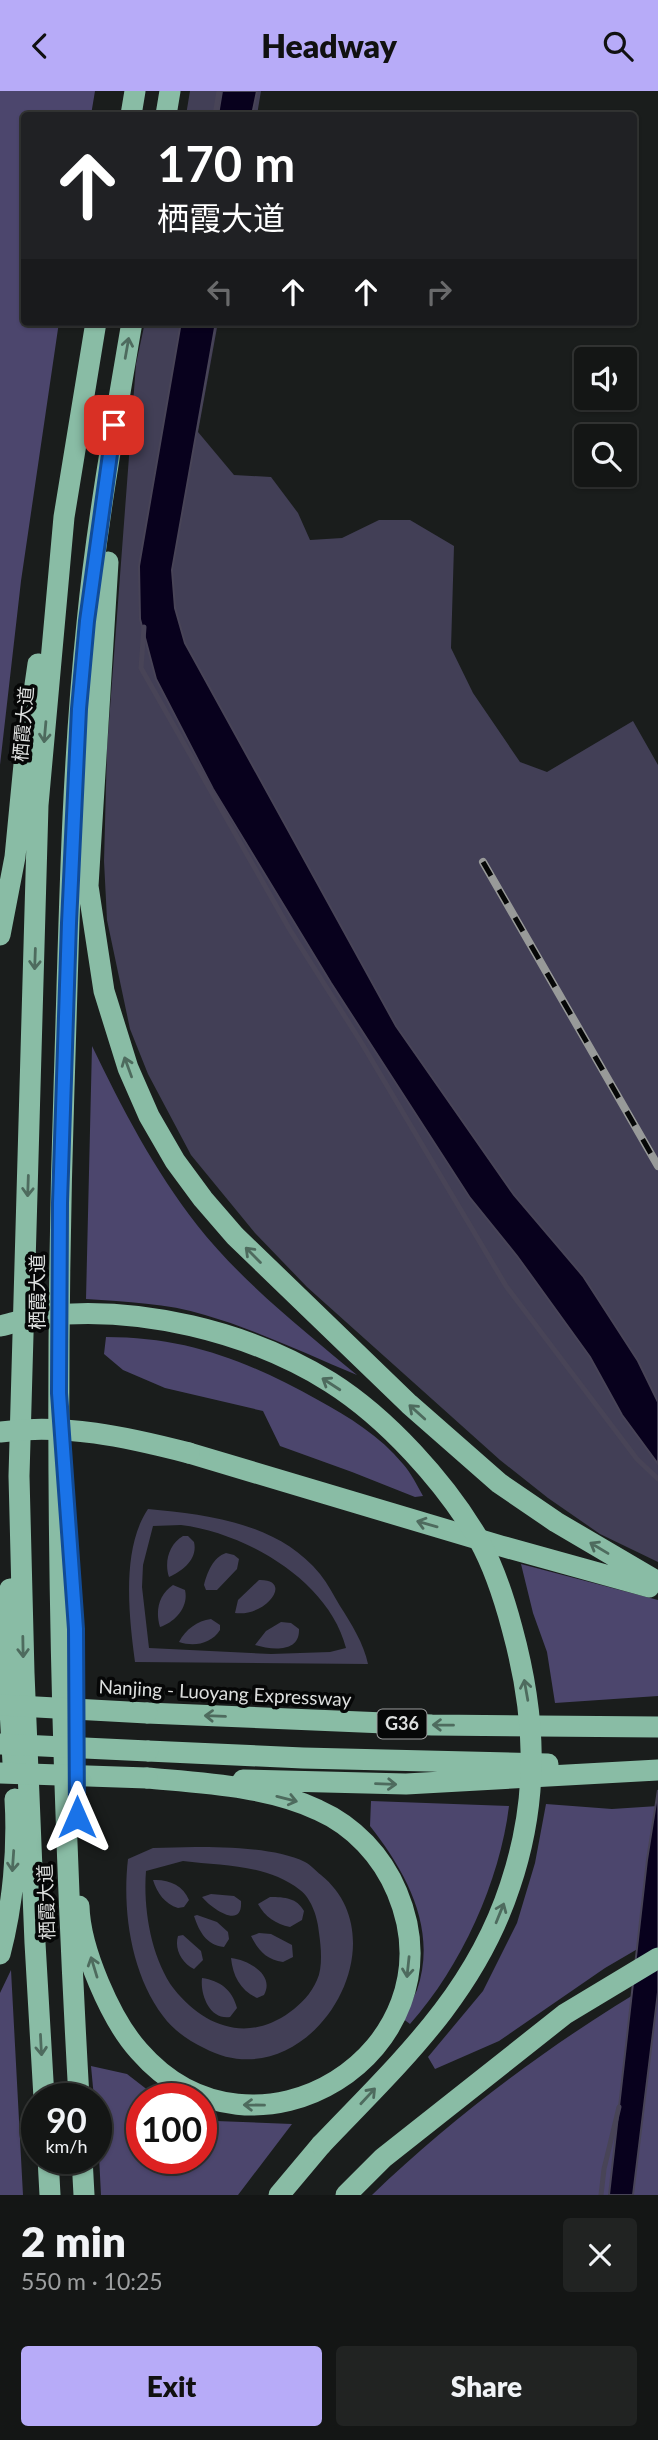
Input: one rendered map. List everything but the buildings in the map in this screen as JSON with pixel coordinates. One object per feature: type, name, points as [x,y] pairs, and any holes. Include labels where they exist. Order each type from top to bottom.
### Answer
[{"type":"highway","points":[[132,112],[135,91]]},
{"type":"highway","points":[[166,112],[170,91]]},
{"type":"highway","name":"栖霞大道","points":[[43,2083],[24,1673],[19,1476],[38,805],[64,517],[95,326]]},
{"type":"highway","name":"栖霞大道","points":[[78,2083],[67,1890],[58,1478],[61,1190],[79,709],[87,621],[131,326]]},
{"type":"highway","points":[[119,399],[88,885],[104,991],[128,1068],[149,1115],[176,1161],[203,1199],[235,1236],[409,1404],[499,1483],[556,1522],[658,1582]]},
{"type":"highway","points":[[0,935],[15,857],[25,754],[40,650],[64,517]]},
{"type":"highway","points":[[0,1326],[40,1317],[82,1314],[148,1317],[221,1335],[304,1367],[357,1402],[429,1472],[478,1540],[495,1575],[507,1609],[527,1690],[532,1739],[532,1783],[511,1883],[488,1942],[463,1984],[431,2029],[321,2145],[279,2195]]},
{"type":"highway","points":[[59,1393],[76,1629],[79,1917],[96,1977],[116,2022],[132,2043],[149,2063],[185,2088],[224,2101],[261,2105],[287,2102],[315,2093],[339,2081],[365,2060],[387,2030],[406,1985],[410,1948],[408,1927],[403,1905],[384,1866],[372,1850],[336,1819],[303,1803],[225,1787],[147,1778]]},
{"type":"highway","points":[[0,1431],[51,1429],[102,1433],[189,1453],[501,1546],[658,1589]]},
{"type":"highway","points":[[0,1954],[11,1895],[16,1818],[6,1640],[19,1476]]},
{"type":"highway","name":"Nanjing - Luoyang Expressway","points":[[0,1706],[432,1725],[658,1727]]},
{"type":"highway","name":"G36","points":[[0,1744],[303,1758],[658,1768]]},
{"type":"highway","points":[[0,1773],[406,1784],[658,1768]]},
{"type":"highway","points":[[346,2195],[383,2158],[565,2014],[658,1958]]},
{"type":"highway","points":[[49,2174],[50,2195]]},
{"type":"highway","points":[[83,2174],[84,2195]]},
{"type":"shaded area","points":[[0,91],[95,91],[92,112],[21,112],[21,326],[58,326],[21,581],[0,765]]},
{"type":"shaded area","points":[[190,91],[261,91],[258,112],[186,112]]},
{"type":"shaded area","points":[[222,91],[257,91],[253,112],[218,112]]},
{"type":"shaded area","points":[[144,326],[217,326],[198,432],[234,475],[271,477],[298,513],[310,540],[342,538],[379,520],[410,520],[454,546],[451,648],[473,693],[520,762],[547,772],[633,721],[658,765],[658,1562],[600,1534],[548,1498],[500,1460],[307,1287],[255,1233],[191,1155],[148,1074],[130,1029],[107,920],[104,861],[107,748],[136,364]]},
{"type":"shaded area","points":[[180,326],[215,326],[172,570],[175,608],[185,643],[396,1026],[514,1195],[583,1276],[638,1361],[658,1402],[658,1464],[622,1415],[590,1357],[517,1256],[470,1198],[331,983],[213,789],[156,679],[140,619],[139,566]]},
{"type":"shaded area","points":[[92,1046],[140,1138],[197,1225],[253,1285],[357,1375],[263,1335],[191,1311],[161,1305],[86,1299]]},
{"type":"shaded area","points":[[106,1337],[163,1341],[190,1347],[242,1363],[292,1386],[341,1413],[374,1436],[406,1468],[423,1496],[415,1497],[280,1446],[263,1411],[165,1388],[123,1370],[104,1354]]},
{"type":"shaded area","points":[[148,1509],[171,1511],[242,1525],[284,1543],[303,1557],[323,1578],[357,1634],[368,1664],[135,1662],[129,1584],[130,1563],[139,1525]],"holes":[[[181,1525],[232,1538],[282,1564],[322,1602],[337,1624],[346,1648],[330,1652],[271,1654],[149,1648],[142,1587],[143,1565],[153,1526]]]},
{"type":"shaded area","points":[[183,1536],[188,1536],[194,1542],[194,1554],[184,1568],[169,1577],[169,1554],[174,1544]]},
{"type":"shaded area","points":[[226,1553],[239,1559],[237,1569],[217,1590],[206,1590],[204,1585],[211,1566]]},
{"type":"shaded area","points":[[521,1564],[658,1600],[658,1696],[555,1703],[547,1652],[533,1613]]},
{"type":"shaded area","points":[[259,1580],[275,1585],[272,1598],[257,1609],[247,1613],[235,1613],[238,1600]]},
{"type":"shaded area","points":[[173,1585],[185,1590],[185,1602],[176,1618],[160,1627],[159,1603],[164,1593]]},
{"type":"shaded area","points":[[211,1619],[220,1625],[220,1630],[212,1638],[196,1644],[179,1642],[192,1626]]},
{"type":"shaded area","points":[[281,1622],[291,1623],[299,1629],[295,1642],[284,1648],[255,1645],[266,1631]]},
{"type":"shaded area","points":[[658,1790],[658,1992],[633,2195],[609,2195],[647,1860]]},
{"type":"shaded area","points":[[371,1801],[509,1806],[497,1864],[475,1922],[446,1976],[410,2024],[402,2018],[417,1990],[422,1967],[424,1945],[421,1923],[406,1882],[370,1826]]},
{"type":"shaded area","points":[[546,1804],[612,1809],[658,1806],[658,1937],[605,1968],[499,2041],[435,2069],[428,2057],[483,1991],[517,1923],[535,1863]]},
{"type":"shaded area","points":[[221,1847],[266,1851],[294,1857],[321,1875],[345,1905],[353,1939],[348,1975],[333,2008],[308,2036],[277,2054],[242,2059],[192,2042],[167,2021],[152,1999],[136,1961],[126,1899],[128,1859],[153,1848]],"holes":[[[183,1861],[259,1871],[287,1881],[304,1894],[314,1910],[317,1922],[320,1969],[312,1990],[290,2012],[258,2027],[228,2026],[199,2013],[174,1989],[154,1948],[147,1916],[145,1885],[146,1871]]]},
{"type":"shaded area","points":[[153,1880],[174,1884],[183,1890],[189,1900],[184,1907],[178,1908],[169,1904]]},
{"type":"shaded area","points":[[211,1894],[234,1896],[241,1901],[237,1915],[219,1911],[202,1897]]},
{"type":"shaded area","points":[[270,1897],[286,1898],[298,1903],[304,1911],[302,1920],[290,1927],[271,1919],[258,1904]]},
{"type":"shaded area","points":[[194,1916],[217,1922],[228,1932],[229,1939],[224,1947],[212,1943],[204,1936]]},
{"type":"shaded area","points":[[259,1933],[271,1934],[292,1945],[293,1957],[283,1962],[267,1957],[251,1936]]},
{"type":"shaded area","points":[[183,1935],[201,1951],[203,1960],[194,1969],[178,1951],[178,1936]]},
{"type":"shaded area","points":[[231,1958],[252,1965],[263,1975],[266,1981],[264,1995],[257,1998],[242,1987]]},
{"type":"shaded area","points":[[11,1970],[23,2195],[0,2195],[0,1993]]},
{"type":"shaded area","points":[[202,1978],[220,1984],[232,1996],[237,2008],[230,2017],[217,2015],[208,2005]]},
{"type":"shaded area","points":[[658,1980],[658,2195],[372,2195],[438,2135],[509,2079],[582,2027]]},
{"type":"shaded area","points":[[91,2066],[127,2074],[139,2083],[126,2083],[126,2174],[217,2174],[217,2121],[292,2124],[238,2195],[101,2195],[100,2174],[112,2174],[112,2083],[93,2083]]},
{"type":"waterway","points":[[216,112],[219,91]]},
{"type":"waterway","points":[[144,627],[141,668],[290,930],[361,1042],[506,1286],[637,1459],[658,1479]]},
{"type":"waterway","points":[[601,2195],[604,2169],[619,2107]]},
{"type":"railway","points":[[483,862],[658,1166]]},
{"type":"route","points":[[77,1817],[76,1629],[59,1393],[60,1203],[79,709],[87,621],[114,425]]}]
